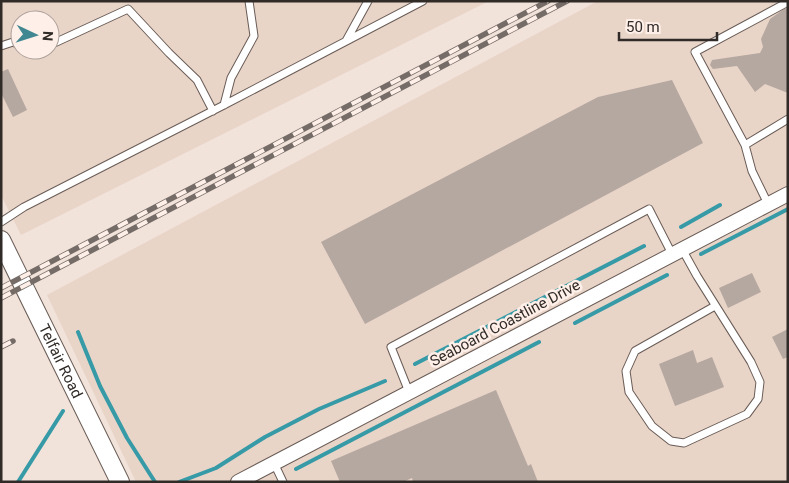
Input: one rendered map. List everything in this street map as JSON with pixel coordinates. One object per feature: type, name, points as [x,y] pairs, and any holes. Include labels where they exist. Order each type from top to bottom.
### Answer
[{"type":"street","name":"Seaboard Coastline Drive","points":[[238,482],[788,194]]},
{"type":"street","name":"Telfair Road","points":[[1,240],[120,482]]},
{"type":"lane","points":[[224,105],[231,78],[254,36],[249,1]]},
{"type":"lane","points":[[346,42],[368,1]]},
{"type":"lane","points":[[1,222],[24,207],[423,1]]},
{"type":"lane","points":[[768,204],[752,172],[745,145],[696,52],[788,2]]},
{"type":"lane","points":[[60,40],[128,9],[168,53],[198,80],[213,111]]},
{"type":"lane","points":[[745,145],[788,120]]},
{"type":"lane","points":[[410,392],[391,347],[648,209],[696,276],[751,362],[760,382],[758,400],[746,414],[684,443],[671,441],[652,426],[629,392],[626,371],[635,351],[715,306]]},
{"type":"lane","points":[[274,463],[283,482]]},
{"type":"shaded area","points":[[1,1],[489,1],[21,235],[1,195]]},
{"type":"shaded area","points":[[598,1],[788,1],[788,482],[136,482],[47,295]]},
{"type":"building","points":[[788,8],[788,93],[765,84],[755,92],[737,66],[713,69],[710,65],[712,60],[760,53],[763,47],[761,39],[770,19]]},
{"type":"building","points":[[8,69],[27,110],[13,117],[1,93],[1,72]]},
{"type":"building","points":[[672,80],[703,143],[365,324],[321,242],[598,97]]},
{"type":"building","points":[[752,273],[761,292],[728,308],[719,288]]},
{"type":"building","points":[[788,329],[788,357],[783,359],[772,337]]},
{"type":"building","points":[[693,350],[697,363],[712,357],[724,387],[675,406],[659,364]]},
{"type":"building","points":[[496,390],[528,466],[531,464],[538,482],[413,482],[412,478],[403,482],[340,482],[331,461]]},
{"type":"waterway","points":[[681,227],[720,205]]},
{"type":"waterway","points":[[701,254],[788,209]]},
{"type":"waterway","points":[[415,364],[644,246]]},
{"type":"waterway","points":[[575,323],[667,275]]},
{"type":"waterway","points":[[78,332],[100,386],[127,438],[155,482]]},
{"type":"waterway","points":[[296,469],[539,342]]},
{"type":"waterway","points":[[179,482],[216,468],[265,437],[319,409],[385,381]]},
{"type":"waterway","points":[[18,482],[63,411]]},
{"type":"railway","points":[[1,288],[548,1]]},
{"type":"railway","points":[[1,298],[567,1]]},
{"type":"railway","points":[[1,347],[13,341]]}]
